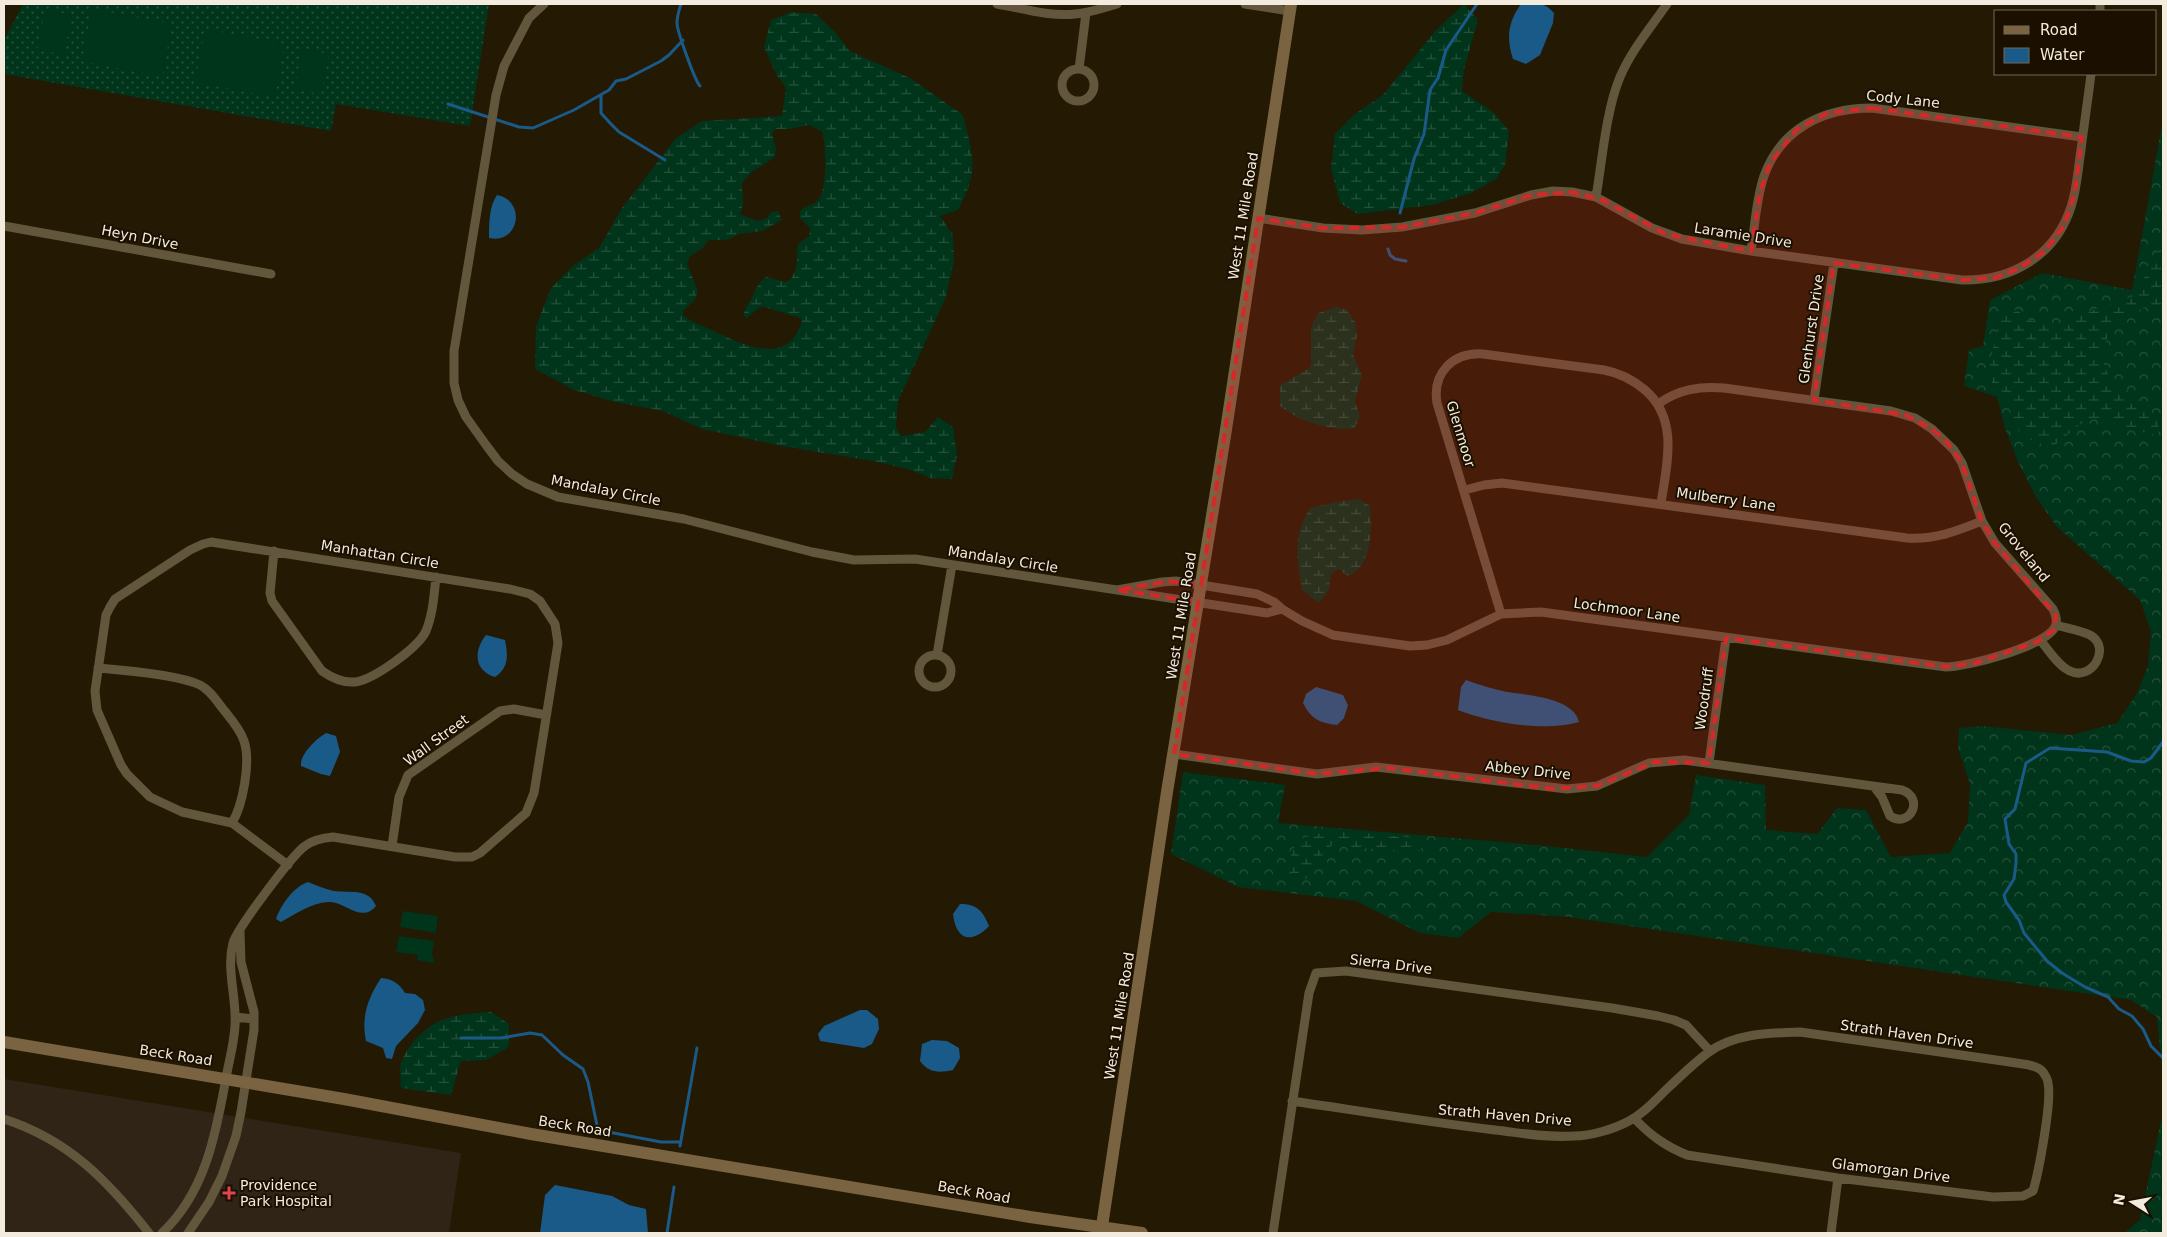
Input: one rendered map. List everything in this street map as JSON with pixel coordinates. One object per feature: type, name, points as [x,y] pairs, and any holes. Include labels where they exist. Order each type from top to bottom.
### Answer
[{"type":"street","name":"Mandalay Circle","points":[[544,4],[529,18],[504,66],[496,95],[454,351],[454,382],[458,400],[466,417],[498,461],[512,474],[527,484],[558,497],[684,519],[812,552],[854,560],[915,559],[1267,613],[1282,609]]},
{"type":"street","points":[[996,4],[1053,14],[1086,13],[1117,4]]},
{"type":"street","points":[[1245,4],[1290,7]]},
{"type":"street","points":[[1596,197],[1612,105],[1619,79],[1630,57],[1667,4]]},
{"type":"street","name":"West 11 Mile Road","points":[[1101,1230],[1290,7]]},
{"type":"street","points":[[1079,69],[1086,13]]},
{"type":"street","name":"Laramie Drive","points":[[1258,218],[1323,228],[1383,229],[1422,224],[1466,215],[1519,198],[1546,192],[1572,192],[1596,197],[1666,234],[1708,244],[1962,280],[1995,278],[2018,269],[2044,252],[2064,226],[2075,193],[2091,75]]},
{"type":"street","name":"Cody Lane","points":[[1751,251],[1760,192],[1770,163],[1780,147],[1796,129],[1827,113],[1856,108],[1872,108],[2082,138]]},
{"type":"street","name":"Heyn Drive","points":[[4,226],[271,274]]},
{"type":"street","name":"Glenhurst Drive","points":[[1814,400],[1834,263]]},
{"type":"street","name":"Glenmoor","points":[[1500,614],[1435,393],[1442,374],[1457,358],[1470,354],[1483,354],[1611,371],[1634,380],[1658,404],[1665,420],[1669,442],[1661,504]]},
{"type":"street","points":[[1658,404],[1678,393],[1705,387],[1814,400]]},
{"type":"street","name":"Groveland","points":[[1814,400],[1891,411],[1915,418],[1932,429],[1950,446],[1962,463],[1982,521],[2002,552],[2053,609],[2056,615],[2056,625]]},
{"type":"street","name":"Mulberry Lane","points":[[1464,490],[1484,484],[1502,483],[1923,539],[1954,533],[1982,521]]},
{"type":"street","name":"Manhattan Circle","points":[[211,542],[274,551],[520,591],[535,596],[550,615],[558,633],[534,793],[526,813],[518,822],[480,853],[472,857],[455,857],[333,837],[322,838],[304,846],[296,853],[288,865],[232,823],[172,808],[150,796],[127,774],[97,710],[95,691],[106,615],[115,599],[182,555],[203,544],[211,542]]},
{"type":"street","points":[[274,551],[270,593],[272,601],[322,672],[334,679],[354,682],[368,677],[402,657],[419,642],[430,620],[436,577]]},
{"type":"street","points":[[937,655],[952,565]]},
{"type":"street","name":"Lochmoor Lane","points":[[1117,590],[1168,581],[1262,594],[1302,621],[1333,634],[1418,646],[1447,640],[1500,614],[1541,612],[1946,667],[1976,663],[2040,640],[2049,635],[2056,625]]},
{"type":"street","points":[[2040,640],[2066,669],[2079,673],[2091,669],[2096,664],[2099,652],[2095,640],[2090,635],[2056,625]]},
{"type":"street","name":"Woodruff","points":[[1709,763],[1726,638]]},
{"type":"street","points":[[98,668],[182,680],[198,684],[212,693],[244,740],[247,753],[238,812],[232,823]]},
{"type":"street","name":"Wall Street","points":[[392,846],[399,797],[408,775],[500,711],[514,709],[546,714]]},
{"type":"street","name":"Abbey Drive","points":[[1174,754],[1317,774],[1376,767],[1567,789],[1597,786],[1655,762],[1684,760],[1907,792],[1911,795],[1914,804],[1912,814],[1898,820],[1890,816],[1876,788]]},
{"type":"street","points":[[162,1233],[169,1227],[191,1195],[203,1171],[218,1125],[235,1017],[231,955],[233,941],[240,928],[288,865]]},
{"type":"street","points":[[188,1233],[209,1202],[222,1176],[236,1136],[252,1051],[254,1019],[248,985],[241,962],[240,928]]},
{"type":"street","name":"Sierra Drive","points":[[1273,1233],[1309,993],[1316,973],[1346,971],[1658,1016],[1686,1025],[1710,1051]]},
{"type":"street","points":[[233,985],[248,985]]},
{"type":"street","points":[[235,1017],[254,1019]]},
{"type":"street","name":"Strath Haven Drive","points":[[1292,1101],[1448,1125],[1541,1136],[1576,1136],[1609,1129],[1634,1118],[1648,1109],[1681,1076],[1710,1051],[1743,1038],[1765,1033],[1800,1032],[2010,1062],[2042,1070]]},
{"type":"street","name":"Beck Road","points":[[4,1042],[245,1082],[531,1134],[1101,1230],[1142,1233]]},
{"type":"street","name":"Glamorgan Drive","points":[[1634,1118],[1650,1136],[1670,1148],[1687,1155],[1838,1178],[1993,1197],[2023,1196],[2033,1191],[2037,1177],[2048,1103],[2048,1082],[2042,1070]]},
{"type":"street","points":[[4,1119],[51,1139],[74,1154],[96,1172],[120,1197],[149,1233]]},
{"type":"street","points":[[1831,1233],[1838,1178]]},
{"type":"highlighted area","points":[[1872,108],[2082,137],[2075,193],[2064,226],[2044,252],[2018,269],[1995,278],[1962,280],[1834,263],[1814,400],[1906,415],[1932,429],[1947,442],[1962,463],[1982,521],[1995,543],[2056,615],[2054,630],[2037,642],[1976,663],[1946,667],[1726,638],[1709,763],[1655,762],[1597,786],[1552,789],[1389,768],[1317,774],[1174,754],[1198,602],[1117,590],[1168,581],[1201,585],[1258,218],[1323,228],[1402,227],[1475,213],[1531,195],[1572,192],[1603,200],[1666,234],[1751,251],[1760,192],[1770,163],[1797,129],[1827,113]]},
{"type":"shaded area","name":"Providence Park Hospital","points":[[4,1079],[461,1153],[449,1233],[4,1233]]},
{"type":"green space","points":[[23,4],[282,4],[293,6],[294,4],[489,4],[470,126],[336,104],[331,131],[4,74],[4,40]]},
{"type":"green space","points":[[1464,4],[1478,19],[1464,70],[1462,91],[1493,112],[1509,131],[1505,165],[1496,179],[1471,193],[1432,205],[1358,214],[1340,203],[1331,169],[1335,134],[1355,114],[1383,95],[1436,30]]},
{"type":"green space","points":[[92,9],[172,24],[162,77],[82,61]]},
{"type":"green space","points":[[45,10],[72,15],[64,55],[37,49]]},
{"type":"green space","points":[[791,12],[816,14],[834,31],[850,51],[910,78],[963,115],[972,153],[972,173],[965,196],[958,210],[940,216],[953,235],[954,261],[946,297],[898,401],[896,427],[901,436],[925,432],[938,417],[953,427],[957,455],[952,479],[930,478],[911,470],[873,461],[782,446],[702,429],[663,411],[615,402],[574,390],[535,369],[536,326],[551,288],[574,265],[599,248],[622,208],[676,138],[702,121],[782,116],[786,88],[776,74],[764,47],[771,20]],"holes":[[[809,125],[821,131],[825,148],[822,193],[815,203],[800,211],[800,218],[810,228],[809,236],[798,244],[794,274],[791,279],[785,282],[766,277],[756,288],[744,314],[747,318],[760,307],[764,307],[800,318],[802,321],[795,335],[786,344],[776,348],[751,346],[738,342],[687,318],[683,315],[683,311],[694,301],[698,291],[687,263],[690,256],[703,248],[708,240],[727,240],[739,234],[762,231],[782,220],[778,211],[771,212],[767,218],[757,221],[740,214],[743,204],[742,183],[752,172],[775,157],[776,148],[772,134],[775,129],[789,129]]]},
{"type":"green space","points":[[205,29],[285,44],[275,97],[195,82]]},
{"type":"green space","points":[[302,49],[329,54],[321,94],[295,89]]},
{"type":"green space","points":[[2163,120],[2163,1078],[2157,1017],[2131,1000],[1569,917],[1491,912],[1458,938],[1420,933],[1356,901],[1238,887],[1171,854],[1183,772],[1285,785],[1278,823],[1537,845],[1647,857],[1689,815],[1696,775],[1765,785],[1766,830],[1817,834],[1837,808],[1866,810],[1891,857],[1950,853],[1968,822],[1970,784],[1958,748],[1959,728],[1982,726],[2071,735],[2117,723],[2136,695],[2148,666],[2151,632],[2140,600],[2057,527],[2036,497],[2018,462],[2005,428],[1997,397],[1964,386],[1969,350],[1983,346],[1990,300],[2042,273],[2132,290]]},
{"type":"green space","points":[[2163,244],[2163,311],[2151,305],[2125,318],[2109,335],[2100,354],[2111,382],[2141,399],[2159,423],[2158,435],[2124,429],[2111,421],[2096,418],[2081,424],[2052,447],[2034,442],[2012,426],[2012,401],[1987,378],[2001,312],[2008,306],[2018,311],[2027,319],[2046,326],[2062,326],[2081,314],[2134,296]]},
{"type":"green space","points":[[1337,307],[1347,310],[1355,322],[1357,336],[1353,354],[1362,375],[1355,402],[1360,416],[1354,429],[1334,428],[1305,421],[1280,406],[1280,385],[1308,369],[1311,365],[1311,327],[1318,313]]},
{"type":"green space","points":[[1359,499],[1370,506],[1371,535],[1366,555],[1356,571],[1348,576],[1338,569],[1331,574],[1329,590],[1319,603],[1302,590],[1297,548],[1300,529],[1310,508]]},
{"type":"green space","points":[[1344,831],[1415,838],[1424,845],[1419,851],[1402,852],[1332,845],[1305,880],[1293,880],[1289,864],[1298,840],[1315,834]]},
{"type":"green space","points":[[403,911],[438,916],[436,933],[400,927]]},
{"type":"green space","points":[[399,936],[434,941],[432,954],[435,963],[417,960],[418,955],[396,952]]},
{"type":"green space","points":[[491,1012],[509,1024],[509,1045],[506,1049],[486,1060],[461,1061],[451,1095],[401,1088],[400,1068],[405,1053],[422,1033],[435,1023],[448,1018]]},
{"type":"green space","points":[[2163,1112],[2163,1233],[2124,1233],[2140,1220]]},
{"type":"water","points":[[1521,4],[1543,5],[1554,13],[1553,23],[1540,55],[1526,64],[1513,59],[1509,44],[1513,17]]},
{"type":"water","points":[[497,195],[507,199],[513,205],[516,221],[513,229],[507,235],[499,238],[489,238],[491,210]]},
{"type":"water","points":[[486,635],[505,640],[507,651],[505,665],[503,670],[495,677],[488,674],[479,665],[479,647]]},
{"type":"water","points":[[1466,680],[1497,690],[1549,699],[1568,708],[1575,714],[1579,722],[1550,726],[1518,725],[1486,719],[1458,710],[1461,687]]},
{"type":"water","points":[[1316,687],[1343,695],[1348,705],[1344,718],[1337,725],[1317,719],[1309,713],[1303,703],[1306,694]]},
{"type":"water","points":[[326,733],[336,736],[340,752],[330,776],[301,766],[301,761],[306,752],[313,743]]},
{"type":"water","points":[[308,882],[334,891],[364,894],[373,900],[376,906],[364,913],[334,902],[328,902],[315,904],[303,909],[281,922],[276,919],[288,897],[297,888]]},
{"type":"water","points":[[960,904],[971,905],[979,909],[989,926],[977,936],[966,937],[961,934],[953,914]]},
{"type":"water","points":[[381,978],[395,982],[405,993],[415,994],[423,1000],[425,1010],[418,1023],[396,1046],[392,1059],[386,1058],[383,1048],[366,1041],[365,1015],[372,993]]},
{"type":"water","points":[[860,1010],[867,1010],[878,1019],[879,1029],[872,1044],[864,1048],[820,1041],[818,1034],[824,1026]]},
{"type":"water","points":[[932,1040],[947,1041],[959,1048],[960,1058],[953,1070],[943,1072],[931,1070],[920,1061],[922,1044]]},
{"type":"water","points":[[555,1185],[612,1196],[629,1205],[646,1209],[648,1233],[540,1233],[545,1195]]},
{"type":"waterway","points":[[681,4],[677,18],[678,28],[700,86]]},
{"type":"waterway","points":[[1400,213],[1414,159],[1424,134],[1430,90],[1438,78],[1446,50],[1477,4]]},
{"type":"waterway","points":[[448,104],[519,127],[533,128],[574,110],[609,90],[616,81],[626,79],[661,61],[683,40]]},
{"type":"waterway","points":[[601,95],[601,113],[610,123],[619,132],[665,160]]},
{"type":"waterway","points":[[1388,249],[1390,255],[1395,259],[1406,261]]},
{"type":"waterway","points":[[2163,742],[2151,758],[2144,762],[2131,761],[2107,752],[2050,748],[2026,763],[2015,809],[2005,819],[2009,844],[2016,854],[2016,863],[2014,879],[2004,895],[2006,902],[2019,920],[2024,933],[2047,961],[2085,987],[2108,997],[2119,1009],[2132,1016],[2143,1029],[2151,1046],[2163,1058]]},
{"type":"waterway","points":[[461,1038],[501,1038],[530,1033],[542,1035],[563,1055],[583,1069],[588,1082],[598,1130],[661,1142],[681,1142]]},
{"type":"waterway","points":[[680,1146],[697,1048]]},
{"type":"waterway","points":[[667,1233],[674,1187]]},
{"type":"place","name":"Providence Park Hospital","points":[[229,1193]]}]
